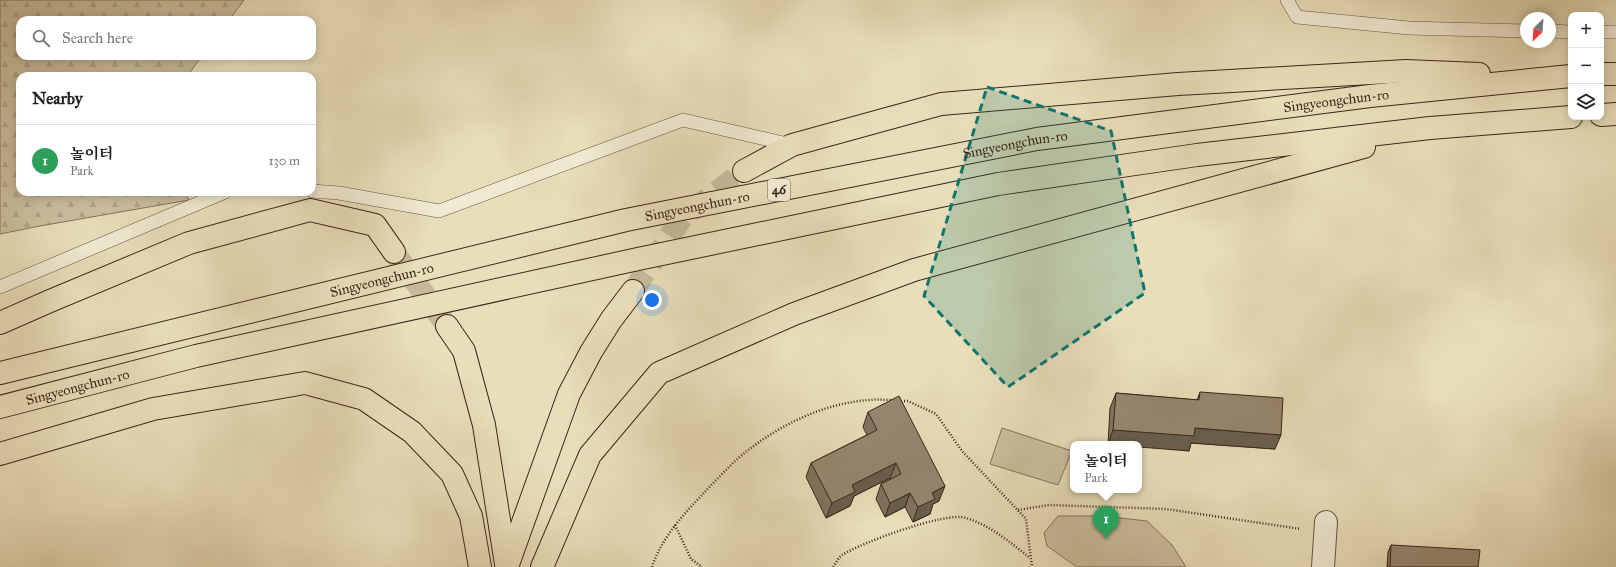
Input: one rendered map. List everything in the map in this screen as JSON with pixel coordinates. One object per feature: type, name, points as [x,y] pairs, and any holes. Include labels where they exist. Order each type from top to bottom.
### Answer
[{"type":"highway","points":[[744,171],[792,145],[941,104],[1178,84],[1406,71],[1566,76]]},
{"type":"highway","points":[[1604,74],[1616,74]]},
{"type":"highway","name":"Singyeongchun-ro","points":[[0,373],[626,220],[1037,139],[1370,96],[1566,76]]},
{"type":"highway","points":[[1604,115],[1616,114]]},
{"type":"highway","name":"Singyeongchun-ro","points":[[0,407],[196,356],[638,259],[998,184],[1197,155],[1430,128],[1568,117]]},
{"type":"highway","points":[[542,567],[590,455],[659,373],[794,314],[914,270],[1430,128]]},
{"type":"highway","points":[[0,323],[189,243],[310,210],[375,226],[394,252]]},
{"type":"highway","points":[[507,567],[569,394],[595,345],[611,320],[633,291]]},
{"type":"highway","points":[[447,326],[464,351],[484,426],[507,567]]},
{"type":"highway","points":[[0,454],[153,409],[305,383],[364,399],[412,432],[452,474],[471,516],[480,567]]},
{"type":"street","points":[[1324,567],[1326,527]]},
{"type":"lane","points":[[1287,0],[1297,17],[1409,28],[1520,31]]},
{"type":"lane","points":[[1556,31],[1568,32]]},
{"type":"lane","points":[[1604,32],[1616,32]]},
{"type":"lane","points":[[316,191],[339,193],[439,211],[683,120],[792,145]]},
{"type":"lane","points":[[0,287],[216,196]]},
{"type":"path","points":[[652,567],[655,556],[679,519],[721,475],[754,446],[794,421],[836,405],[869,400],[908,401],[936,414],[962,451],[1026,519],[1032,567]]},
{"type":"path","points":[[1017,510],[1049,505],[1166,508],[1326,527]]},
{"type":"path","points":[[833,567],[840,556],[866,543],[907,528],[949,518],[965,517],[1000,534],[1031,558]]},
{"type":"path","points":[[675,525],[691,559],[702,567]]},
{"type":"highlighted area","points":[[987,87],[1111,131],[1145,293],[1008,387],[924,296]]},
{"type":"green space","points":[[0,0],[244,0],[232,16],[16,16],[16,60],[199,60],[190,72],[16,72],[16,196],[186,196],[189,200],[0,234]]},
{"type":"green space","points":[[1002,428],[1070,450],[1070,456],[1058,485],[990,464]]},
{"type":"green space","points":[[1058,516],[1103,516],[1147,521],[1172,545],[1186,567],[1077,567],[1047,546],[1044,533]]},
{"type":"building","points":[[1200,392],[1283,398],[1281,435],[1195,428],[1194,436],[1113,430],[1116,393],[1199,400]]},
{"type":"building","points":[[899,396],[945,486],[932,493],[935,499],[918,507],[910,493],[890,503],[881,484],[901,474],[896,463],[852,485],[855,492],[832,503],[811,463],[877,430],[868,412]]},
{"type":"building","points":[[1391,545],[1480,550],[1478,567],[1390,567]]},
{"type":"tunnel","points":[[633,291],[682,218],[744,171]]},
{"type":"tunnel","points":[[394,252],[447,326]]},
{"type":"place","name":"놀이터","points":[[1106,539]]}]
